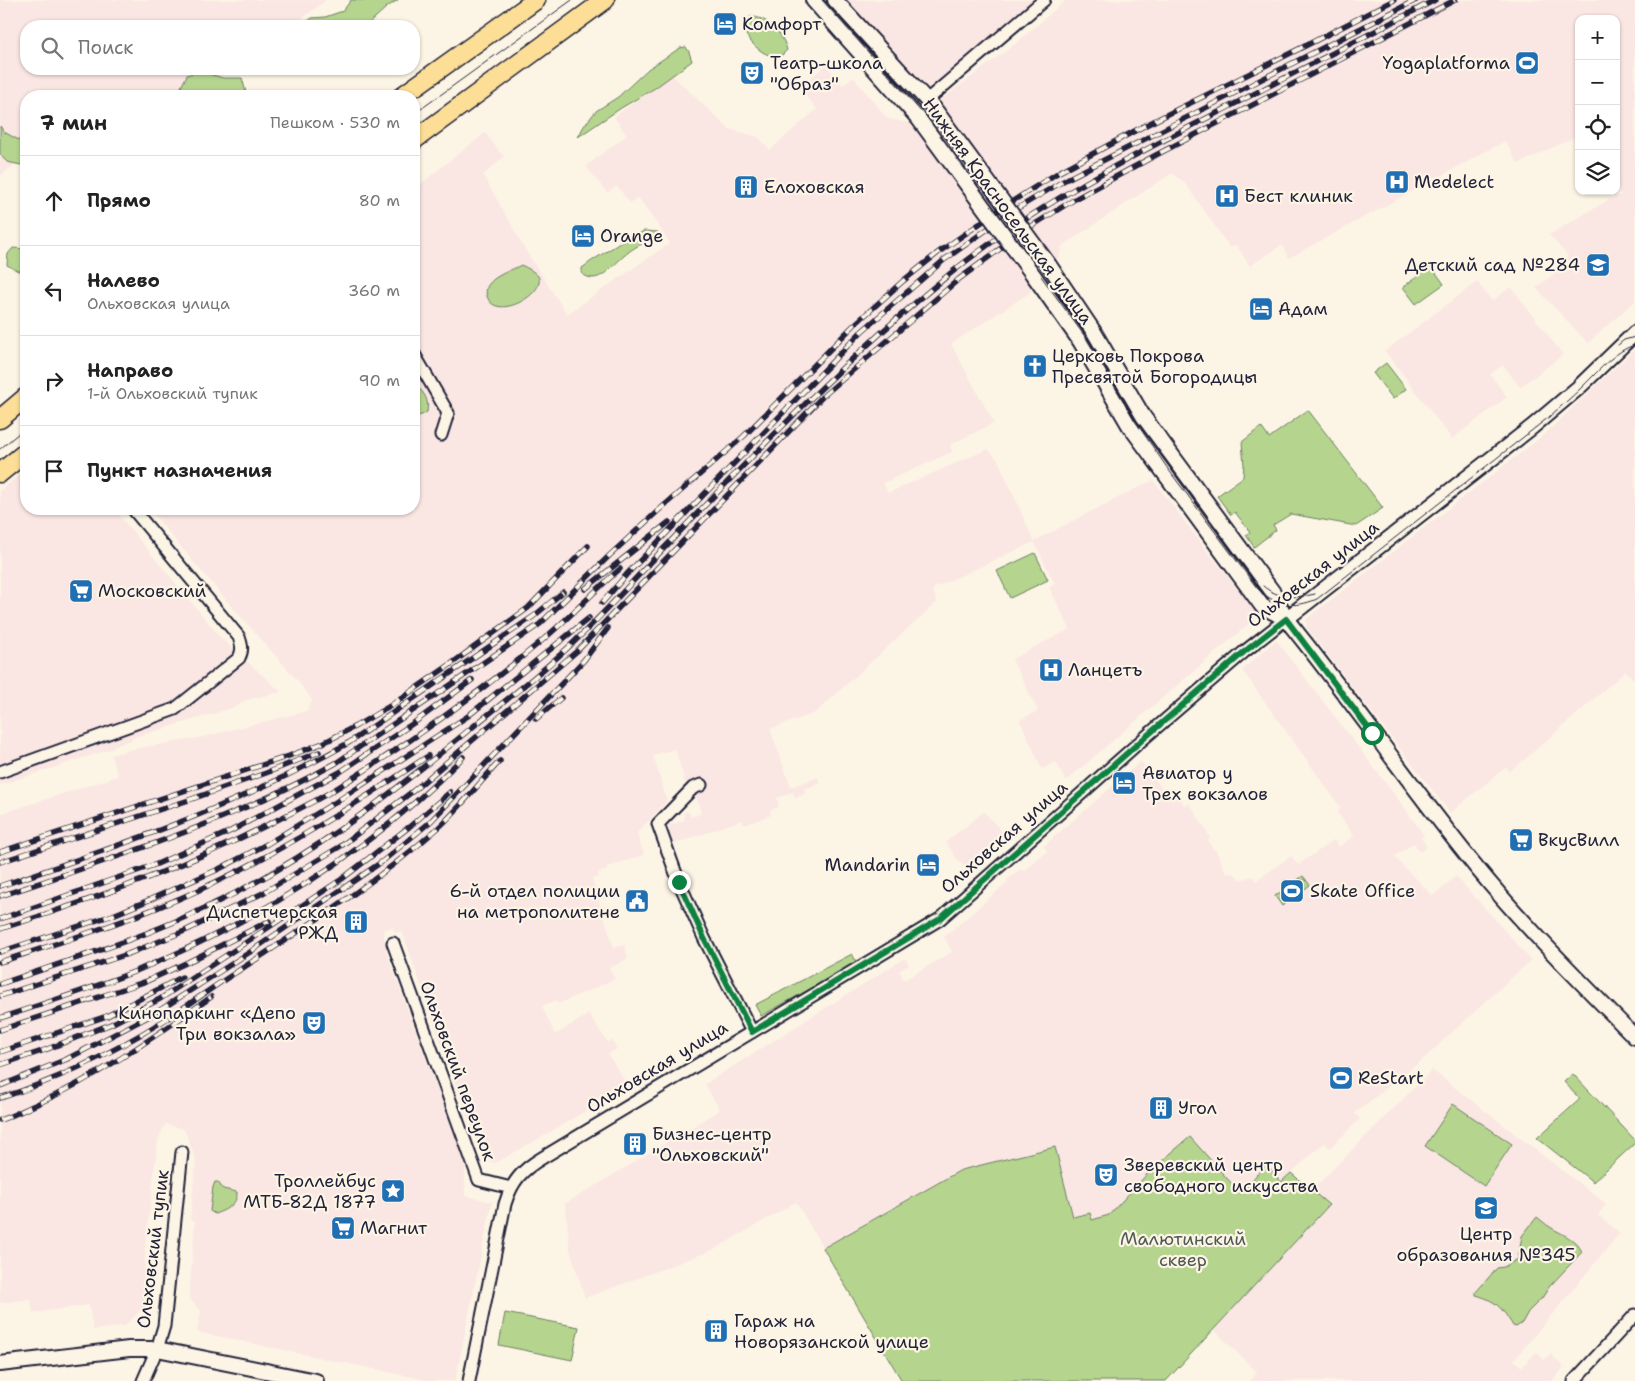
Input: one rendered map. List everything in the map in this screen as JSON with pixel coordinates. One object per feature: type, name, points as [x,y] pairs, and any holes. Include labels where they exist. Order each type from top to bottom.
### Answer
[{"type":"main road","points":[[410,90],[536,0]]},
{"type":"main road","points":[[420,136],[605,0]]},
{"type":"main road","points":[[0,419],[20,403]]},
{"type":"main road","points":[[0,473],[20,457]]},
{"type":"street","name":"Нижняя Красносельская улица","points":[[814,0],[918,118],[1080,341],[1130,425],[1262,606],[1286,619]]},
{"type":"street","name":"Нижняя Красносельская улица","points":[[835,0],[930,104],[1049,265],[1094,332],[1143,416],[1275,595],[1286,619],[1436,817],[1479,870],[1542,941],[1635,1037]]},
{"type":"street","points":[[930,104],[1044,0]]},
{"type":"street","name":"Ольховская улица","points":[[469,1381],[506,1204],[511,1188],[520,1174],[533,1163],[940,919],[1244,652],[1536,424],[1578,388],[1635,333]]},
{"type":"street","points":[[420,364],[448,412],[441,435]]},
{"type":"street","points":[[0,772],[176,709],[239,658],[242,646],[239,637],[138,515]]},
{"type":"street","points":[[701,786],[693,788],[658,824],[679,882],[704,938],[752,1032]]},
{"type":"street","name":"Ольховский переулок","points":[[393,943],[479,1180],[511,1188]]},
{"type":"street","name":"Ольховский тупик","points":[[143,1381],[157,1349],[164,1326],[182,1152]]},
{"type":"street","points":[[1574,1381],[1635,1315]]},
{"type":"street","points":[[0,1364],[129,1349],[157,1349],[316,1381]]},
{"type":"shaded area","points":[[0,0],[326,0],[300,20],[20,20],[20,75],[217,75],[208,81],[207,90],[20,90],[20,161],[0,176]]},
{"type":"shaded area","points":[[839,0],[1035,0],[925,94]]},
{"type":"shaded area","points":[[1066,0],[1635,0],[1635,301],[1588,343],[1536,288],[1555,273],[1568,256],[1549,235],[1615,196],[1621,196],[1620,15],[1575,15],[1575,137],[1518,164],[1505,141],[1289,258],[1282,245],[1250,266],[1236,245],[1230,248],[1185,183],[1172,173],[1062,246],[1059,258],[1028,281],[1031,292],[951,344],[994,423],[950,445],[952,452],[883,483],[888,493],[988,449],[998,460],[1034,541],[1153,480],[1259,615],[1066,781],[1056,762],[1042,769],[1020,720],[1038,711],[1012,659],[1070,629],[1049,587],[1055,584],[1034,542],[932,589],[937,602],[815,713],[770,729],[791,787],[818,777],[820,783],[804,789],[805,794],[795,798],[793,792],[777,798],[779,807],[770,810],[771,815],[744,825],[742,820],[674,844],[667,826],[685,820],[683,813],[688,811],[691,817],[701,814],[695,792],[700,781],[686,785],[675,749],[653,755],[667,801],[637,833],[644,855],[607,867],[607,870],[598,873],[599,877],[592,879],[614,948],[625,945],[628,959],[609,968],[615,979],[558,1004],[556,1000],[542,1006],[555,1035],[589,1014],[608,1043],[612,1040],[617,1049],[608,1054],[628,1086],[495,1163],[485,1160],[455,1083],[402,931],[395,933],[393,927],[383,930],[387,954],[465,1164],[465,1196],[492,1202],[455,1381],[431,1381],[197,1332],[201,1311],[189,1298],[195,1221],[190,1220],[196,1160],[184,1129],[165,1124],[158,1140],[145,1246],[144,1307],[125,1326],[93,1330],[89,1305],[33,1313],[31,1299],[0,1303],[0,814],[118,776],[111,755],[134,749],[204,737],[307,711],[312,700],[298,681],[154,515],[420,515],[420,184],[485,133],[504,157],[483,175],[526,251],[567,314],[670,243],[638,197],[630,203],[617,186],[607,193],[586,166],[627,135],[614,117],[672,75],[729,129],[758,137],[770,150],[817,109],[799,88],[826,65],[843,85],[853,77],[888,119],[910,123],[1014,45]]},
{"type":"shaded area","points":[[1477,282],[1492,301],[1511,287],[1563,355],[1520,387],[1503,365],[1490,374],[1507,397],[1452,439],[1385,351]]},
{"type":"shaded area","points":[[1635,349],[1635,681],[1626,671],[1524,760],[1510,771],[1506,767],[1450,813],[1307,628],[1306,621],[1545,434]]},
{"type":"shaded area","name":"Московский","points":[[20,474],[20,515],[119,515],[221,638],[281,692],[246,700],[236,707],[132,738],[132,740],[113,746],[114,748],[0,785],[0,491]]},
{"type":"shaded area","points":[[1276,640],[1401,803],[1424,836],[1421,838],[1427,847],[1420,852],[1414,843],[1395,856],[1399,862],[1433,896],[1456,876],[1531,960],[1422,1060],[1355,1113],[1360,1119],[1330,1148],[1324,1143],[1281,1182],[1266,1163],[1241,1194],[1190,1137],[1150,1171],[1109,1215],[1092,1220],[1073,1217],[1055,1147],[961,1170],[823,1248],[796,1202],[715,1249],[585,1298],[570,1250],[565,1204],[720,1110],[705,1084],[905,958],[909,965],[899,971],[904,980],[952,952],[944,937],[1008,882],[1007,880],[1021,869],[1023,871],[1047,851],[1044,846],[1141,761],[1167,795],[1175,790],[1185,806],[1189,803],[1206,830],[1210,838],[1208,840],[1213,850],[1215,849],[1226,872],[1235,874],[1240,880],[1253,876],[1256,881],[1291,856],[1298,865],[1334,840],[1339,847],[1354,836],[1337,812],[1341,808],[1242,670]]},
{"type":"shaded area","points":[[984,812],[1004,834],[967,869],[954,855],[946,842]]},
{"type":"shaded area","points":[[1432,1070],[1606,1204],[1598,1215],[1620,1233],[1514,1360],[1522,1367],[1536,1352],[1544,1360],[1550,1354],[1564,1367],[1552,1381],[1249,1381],[1257,1372],[1213,1329],[1329,1205],[1311,1191]]},
{"type":"green space","points":[[351,0],[398,0],[373,20],[309,20],[343,11]]},
{"type":"green space","points":[[750,17],[763,19],[774,27],[782,38],[787,50],[782,55],[766,54],[749,40],[744,27]]},
{"type":"green space","points":[[686,47],[692,61],[655,88],[578,137],[596,111],[618,97],[648,69],[680,48]]},
{"type":"green space","points":[[187,75],[213,75],[223,78],[242,78],[245,90],[181,90]]},
{"type":"green space","points":[[0,126],[4,132],[20,141],[20,165],[7,162],[0,155]]},
{"type":"green space","points":[[644,231],[658,232],[657,238],[652,242],[634,248],[606,273],[592,278],[582,274],[582,268],[593,260]]},
{"type":"green space","points":[[13,248],[20,249],[20,271],[7,265],[8,254]]},
{"type":"green space","points":[[521,265],[538,276],[539,283],[535,290],[528,297],[509,306],[500,307],[492,304],[487,296],[486,290],[488,285],[498,276]]},
{"type":"green space","points":[[1431,266],[1444,284],[1416,304],[1403,287]]},
{"type":"green space","points":[[1386,363],[1406,389],[1393,399],[1373,373]]},
{"type":"green space","points":[[420,390],[426,397],[427,404],[427,412],[420,415]]},
{"type":"green space","points":[[1308,410],[1383,508],[1356,526],[1291,514],[1273,525],[1276,530],[1254,547],[1246,535],[1250,532],[1235,512],[1231,515],[1217,496],[1243,477],[1242,442],[1261,427],[1269,438]]},
{"type":"green space","points":[[1035,553],[1048,580],[1010,598],[997,571]]},
{"type":"green space","name":"Skate Office","points":[[1303,876],[1310,885],[1282,906],[1275,896]]},
{"type":"green space","points":[[852,954],[857,963],[761,1016],[755,1005]]},
{"type":"green space","points":[[1573,1074],[1635,1140],[1635,1143],[1593,1182],[1537,1138],[1580,1099],[1564,1082]]},
{"type":"green space","points":[[1453,1104],[1512,1144],[1484,1186],[1425,1146]]},
{"type":"green space","name":"Малютинский сквер","points":[[1190,1137],[1241,1194],[1266,1163],[1281,1182],[1291,1173],[1329,1205],[1166,1381],[902,1381],[823,1248],[961,1170],[1055,1147],[1073,1217],[1090,1213],[1092,1220],[1109,1215],[1150,1171]]},
{"type":"green space","points":[[215,1182],[218,1182],[223,1189],[237,1192],[237,1197],[227,1209],[215,1214],[210,1211]]},
{"type":"green space","points":[[1537,1217],[1548,1226],[1573,1240],[1582,1252],[1549,1287],[1542,1298],[1528,1312],[1522,1323],[1516,1327],[1513,1326],[1506,1314],[1498,1306],[1476,1295],[1476,1292],[1497,1268],[1504,1267],[1518,1259],[1522,1236]]},
{"type":"green space","points":[[505,1313],[579,1327],[572,1360],[499,1345]]},
{"type":"tram line","points":[[420,110],[572,0]]},
{"type":"tram line","points":[[822,0],[923,114],[1086,338],[1135,421],[1168,469],[1257,588],[1278,602],[1293,605],[1317,599],[1549,417],[1613,357],[1635,345]]},
{"type":"tram line","points":[[1618,345],[1624,340],[1635,337]]},
{"type":"tram line","points":[[0,449],[20,432]]},
{"type":"tram line","points":[[1263,586],[1281,595],[1301,596],[1315,594]]},
{"type":"railway","points":[[0,896],[128,853],[213,821],[296,784],[336,763],[540,624],[610,555],[744,436],[854,325],[939,252],[1008,204],[1059,172],[1142,127],[1394,0]]},
{"type":"railway","points":[[602,603],[627,574],[861,332],[944,260],[1013,211],[1065,180],[1416,0]]},
{"type":"railway","points":[[0,984],[105,949],[182,919],[277,870],[344,827],[408,779],[522,688],[560,655],[597,619],[737,472],[841,369],[914,304],[982,249],[1046,206],[1146,149],[1435,0]]},
{"type":"railway","points":[[0,996],[128,954],[187,930],[263,893],[341,846],[413,791],[577,651],[823,396],[959,279],[1027,229],[1075,199],[1455,0]]},
{"type":"railway","points":[[585,589],[669,522]]},
{"type":"railway","points":[[0,852],[289,756],[323,743],[356,726],[393,704],[528,608],[588,546]]},
{"type":"railway","points":[[0,929],[71,906],[175,867],[243,837],[330,792],[364,771],[470,698],[555,630],[620,569]]},
{"type":"railway","points":[[0,886],[179,823],[223,805],[308,765],[350,742],[534,616],[563,592]]},
{"type":"railway","points":[[0,952],[113,915],[219,869],[267,844],[468,716],[589,618]]},
{"type":"railway","points":[[0,1086],[67,1059],[157,1012],[250,952],[383,861],[430,822],[584,660],[608,628]]},
{"type":"railway","points":[[0,919],[157,864],[231,831],[340,772],[415,722],[472,680]]},
{"type":"railway","points":[[536,719],[561,698]]},
{"type":"railway","points":[[0,862],[189,800],[319,752]]},
{"type":"railway","points":[[0,962],[126,920],[175,901],[229,876],[316,828],[428,756]]},
{"type":"railway","points":[[0,1018],[136,971],[225,930],[268,906],[351,853],[390,823],[463,757]]},
{"type":"railway","points":[[0,1098],[43,1083],[84,1065],[144,1033],[314,921],[365,886],[438,828],[500,761]]},
{"type":"railway","points":[[0,1065],[45,1050],[111,1024],[160,999],[342,879],[409,827],[450,792]]},
{"type":"railway","points":[[0,1030],[147,981],[269,921]]},
{"type":"railway","points":[[0,1052],[107,1016],[182,977]]},
{"type":"railway","points":[[0,1120],[59,1094],[104,1069],[211,997]]},
{"type":"place","name":"Комфорт","points":[[725,24]]},
{"type":"place","name":"Yogaplatforma","points":[[1527,63]]},
{"type":"place","name":"Театр-школа \"Образ\"","points":[[752,73]]},
{"type":"place","name":"Medelect","points":[[1397,182]]},
{"type":"place","name":"Елоховская","points":[[746,187]]},
{"type":"place","name":"Бест клиник","points":[[1227,196]]},
{"type":"place","name":"Orange","points":[[583,236]]},
{"type":"place","name":"Детский сад №284","points":[[1598,265]]},
{"type":"place","name":"Адам","points":[[1261,309]]},
{"type":"place","name":"Церковь Покрова Пресвятой Богородицы","points":[[1035,366]]},
{"type":"place","name":"Московский","points":[[81,591]]},
{"type":"place","name":"Ланцетъ","points":[[1051,670]]},
{"type":"place","name":"Авиатор у Трех вокзалов","points":[[1124,783]]},
{"type":"place","name":"ВкусВилл","points":[[1521,840]]},
{"type":"place","name":"Mandarin","points":[[928,865]]},
{"type":"place","name":"Skate Office","points":[[1292,891]]},
{"type":"place","name":"6-й отдел полиции на метрополитене","points":[[637,901]]},
{"type":"place","name":"Диспетчерская РЖД","points":[[356,922]]},
{"type":"place","name":"Кинопаркинг «Депо Три вокзала»","points":[[314,1023]]},
{"type":"place","name":"ReStart","points":[[1341,1078]]},
{"type":"place","name":"Угол","points":[[1161,1108]]},
{"type":"place","name":"Бизнес-центр \"Ольховский\"","points":[[635,1144]]},
{"type":"place","name":"Зверевский центр свободного искусства","points":[[1106,1175]]},
{"type":"place","name":"Троллейбус МТБ-82Д 1877","points":[[393,1191]]},
{"type":"place","name":"Центр образования №345","points":[[1486,1208]]},
{"type":"place","name":"Магнит","points":[[343,1228]]},
{"type":"place","name":"Гараж на Новорязанской улице","points":[[716,1331]]},
{"type":"route","points":[[679,882],[704,938],[752,1032],[940,919],[1134,747],[1244,652],[1286,619],[1372,733]]}]
